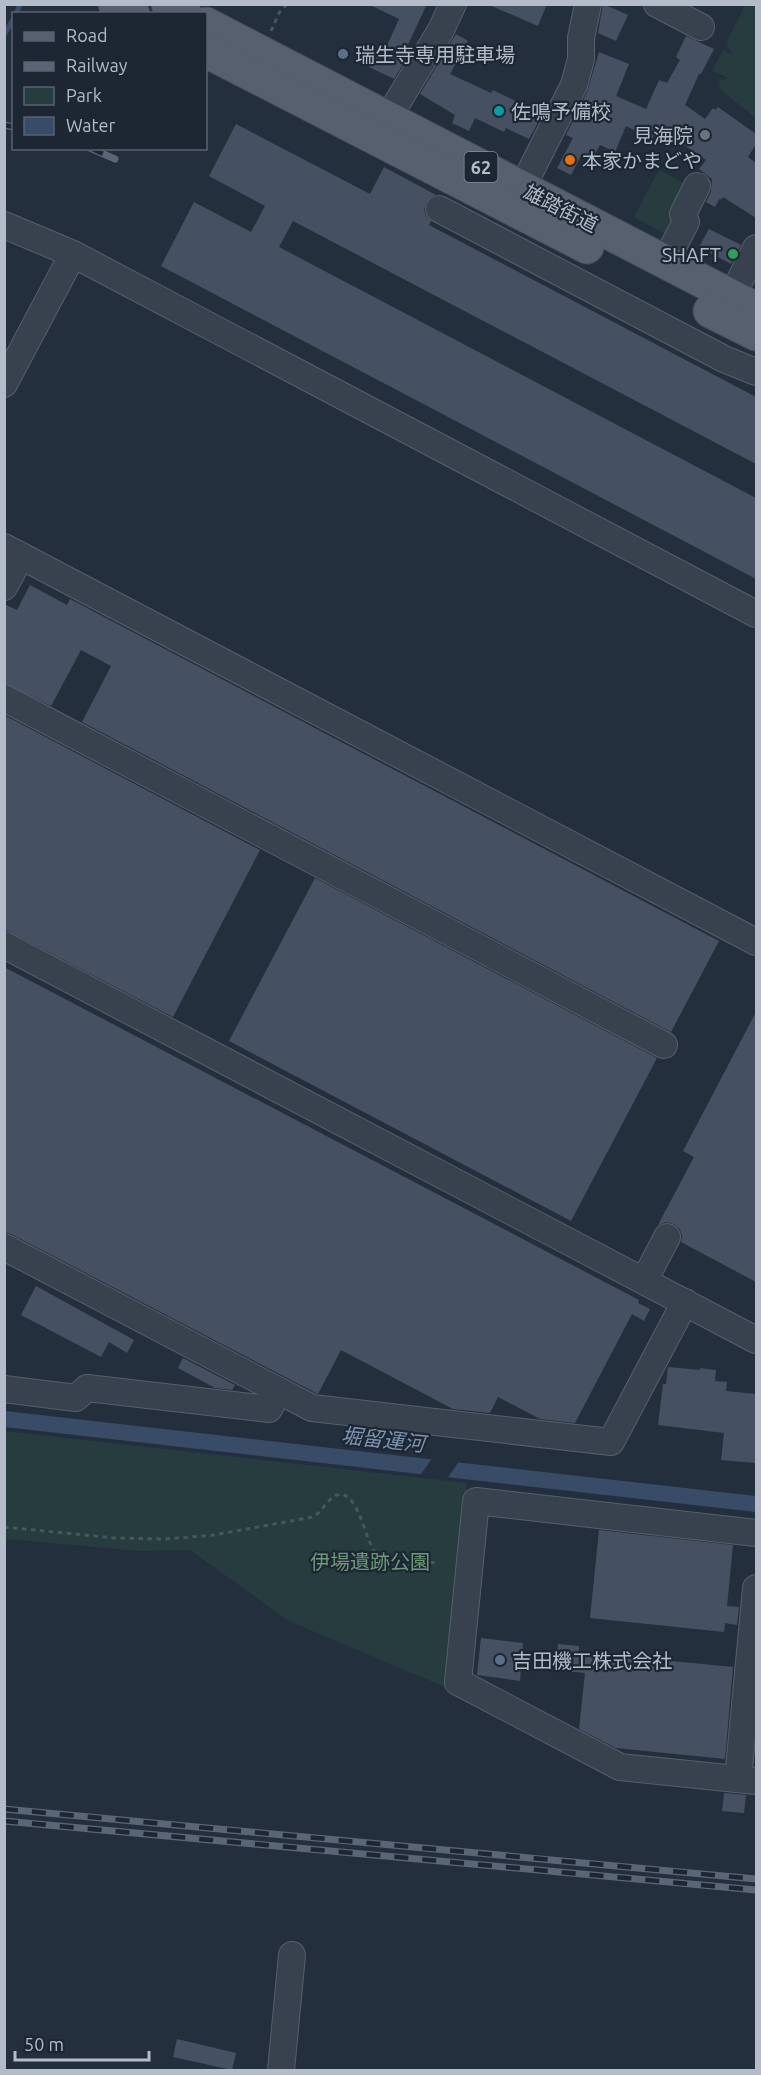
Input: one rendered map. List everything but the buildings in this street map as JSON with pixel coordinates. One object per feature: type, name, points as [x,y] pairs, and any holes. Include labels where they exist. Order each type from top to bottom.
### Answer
[{"type":"main road","points":[[115,4],[129,12]]},
{"type":"main road","points":[[168,4],[182,12]]},
{"type":"main road","name":"雄踏街道","points":[[207,25],[744,302]]},
{"type":"main road","name":"雄踏街道","points":[[207,52],[756,334]]},
{"type":"street","points":[[387,118],[441,30],[453,4]]},
{"type":"street","points":[[522,188],[574,85],[581,58],[581,38],[588,4]]},
{"type":"street","points":[[657,4],[701,27]]},
{"type":"street","points":[[665,262],[686,222],[683,214],[697,186]]},
{"type":"street","points":[[439,209],[724,359],[756,372]]},
{"type":"street","points":[[4,225],[73,254],[756,614]]},
{"type":"street","points":[[744,302],[756,249]]},
{"type":"street","points":[[4,384],[73,254]]},
{"type":"street","points":[[4,587],[13,551],[756,942]]},
{"type":"street","points":[[4,698],[664,1045]]},
{"type":"street","points":[[4,945],[756,1340]]},
{"type":"street","points":[[644,1281],[667,1237]]},
{"type":"street","points":[[4,1247],[312,1408],[611,1442],[685,1302]]},
{"type":"street","points":[[4,1389],[76,1398],[87,1388],[269,1409],[279,1391]]},
{"type":"street","points":[[756,1533],[476,1501],[458,1682],[620,1767],[747,1780],[756,1588]]},
{"type":"street","points":[[280,2070],[292,1955]]},
{"type":"path","points":[[267,38],[279,13],[287,4]]},
{"type":"path","points":[[4,1527],[115,1538],[189,1538],[313,1517],[320,1513],[332,1497],[342,1494],[352,1499],[373,1548],[381,1559],[404,1571],[409,1560],[438,1563]]},
{"type":"green space","points":[[746,4],[756,5],[756,118],[719,87],[720,81],[728,78],[712,71],[723,50],[732,54],[727,45],[728,39]]},
{"type":"green space","points":[[659,170],[691,186],[666,234],[634,217]]},
{"type":"green space","name":"伊場遺跡公園","points":[[5,1431],[467,1483],[447,1688],[289,1621],[190,1550],[139,1551],[5,1539]]},
{"type":"water","points":[[5,1411],[756,1496],[756,1512],[5,1427]]},
{"type":"pier","points":[[433,1457],[460,1460],[446,1480],[419,1477]]},
{"type":"waterway","points":[[17,12],[20,4]]},
{"type":"waterway","points":[[4,35],[12,21]]},
{"type":"railway","points":[[4,125],[12,127]]},
{"type":"railway","points":[[95,150],[115,159]]},
{"type":"railway","points":[[4,1809],[756,1879]]},
{"type":"railway","points":[[4,1821],[756,1890]]},
{"type":"place","name":"瑞生寺専用駐車場","points":[[343,54]]},
{"type":"place","name":"佐鳴予備校","points":[[499,111]]},
{"type":"place","name":"見海院","points":[[705,135]]},
{"type":"place","name":"本家かまどや","points":[[570,160]]},
{"type":"place","name":"SHAFT","points":[[733,254]]},
{"type":"place","name":"吉田機工株式会社","points":[[500,1660]]},
{"type":"water label","name":"堀留運河","points":[[383,1439]]}]
